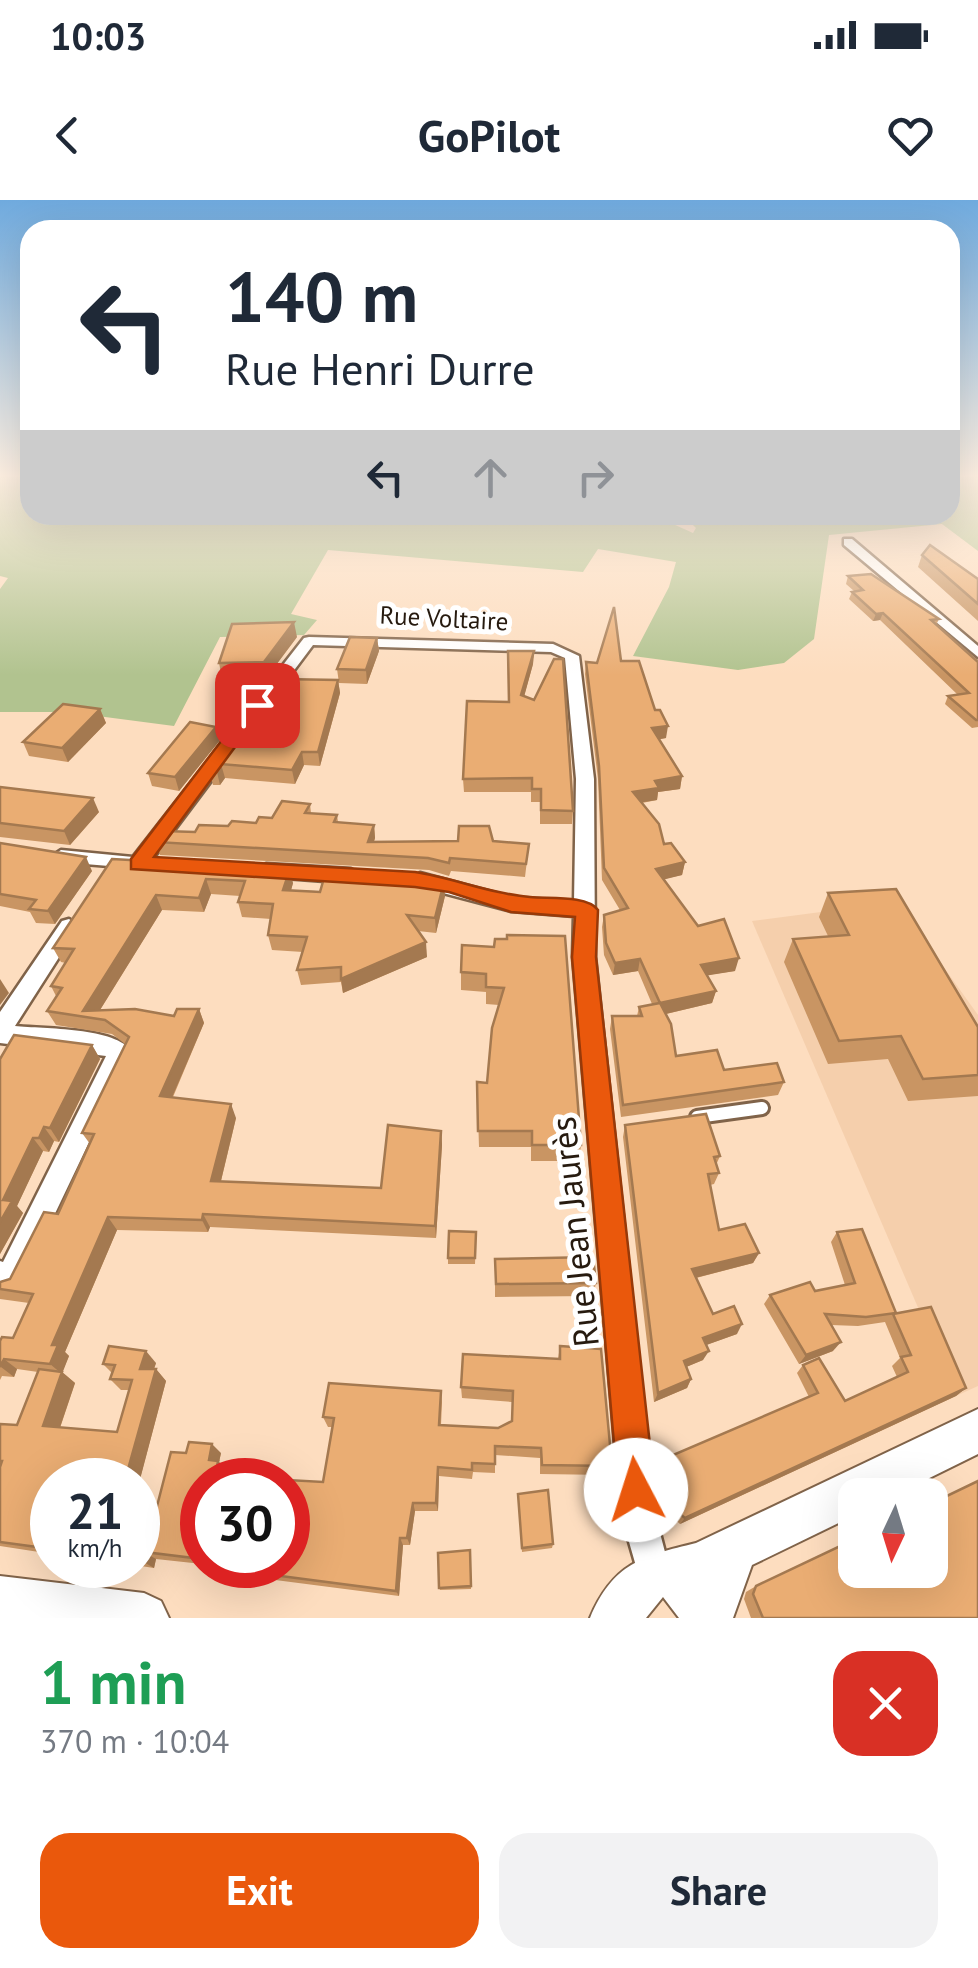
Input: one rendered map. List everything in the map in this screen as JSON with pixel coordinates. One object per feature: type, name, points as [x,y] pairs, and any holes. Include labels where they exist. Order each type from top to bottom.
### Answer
[{"type":"main road","points":[[615,1618],[661,1575],[700,1566],[978,1431]]},
{"type":"main road","points":[[706,1618],[735,1548]]},
{"type":"main road","points":[[661,1575],[692,1589],[706,1618]]},
{"type":"main road","points":[[0,1600],[144,1618]]},
{"type":"street","points":[[849,543],[978,652]]},
{"type":"street","name":"Rue Voltaire","points":[[34,851],[107,870],[148,864],[305,643],[328,638],[553,648],[569,653],[574,660],[585,779],[587,878]]},
{"type":"street","points":[[237,870],[450,885],[523,906],[586,910]]},
{"type":"street","name":"Rue Jean Jaurès","points":[[587,878],[584,957],[611,1129],[640,1530],[661,1575]]},
{"type":"street","points":[[3,1283],[120,1052],[105,1044],[0,1032],[81,908]]},
{"type":"lane","points":[[673,1121],[762,1108]]},
{"type":"shaded area","points":[[897,902],[978,1015],[978,1386],[956,1396],[752,921]]},
{"type":"green space","points":[[0,543],[828,543],[814,639],[784,663],[738,670],[633,656],[669,587],[676,562],[598,549],[583,572],[328,550],[291,614],[317,620],[304,635],[220,637],[174,726],[67,712],[0,712],[0,589],[8,578],[0,576]]},
{"type":"building","points":[[930,545],[978,579],[978,604],[922,555]]},
{"type":"building","points":[[871,574],[939,619],[931,620],[978,662],[978,720],[948,696],[969,693],[883,613],[876,614],[852,592],[863,590],[848,576]]},
{"type":"building","points":[[614,607],[621,661],[639,661],[655,710],[660,710],[668,726],[652,728],[682,776],[655,781],[659,788],[633,792],[659,824],[664,844],[671,843],[685,862],[656,869],[698,926],[724,919],[739,958],[701,965],[716,991],[660,1003],[640,959],[615,963],[606,943],[604,915],[628,908],[604,868],[599,766],[586,662],[597,663]]},
{"type":"building","points":[[294,622],[264,662],[219,663],[232,624]]},
{"type":"building","points":[[350,637],[377,638],[366,670],[337,669]]},
{"type":"building","points":[[508,651],[534,651],[521,695],[534,700],[554,659],[563,659],[573,811],[541,810],[541,789],[532,789],[532,778],[463,779],[467,701],[509,702]]},
{"type":"building","points":[[281,679],[338,680],[318,752],[302,752],[292,770],[221,764],[217,772],[209,771],[245,724],[264,724]]},
{"type":"building","points":[[63,704],[100,709],[62,748],[23,742]]},
{"type":"building","points":[[190,722],[216,727],[175,777],[148,773]]},
{"type":"building","points":[[0,787],[93,798],[64,831],[0,823]]},
{"type":"building","points":[[282,801],[310,804],[305,813],[337,815],[334,822],[374,825],[368,842],[458,841],[459,826],[489,826],[493,841],[529,844],[526,864],[450,858],[449,863],[428,858],[156,842],[164,831],[195,832],[199,825],[228,826],[232,821],[256,823],[259,817],[272,818]]},
{"type":"building","points":[[0,843],[86,857],[48,911],[29,909],[36,900],[0,894]]},
{"type":"building","points":[[112,859],[290,869],[283,890],[320,892],[326,871],[444,882],[435,918],[407,915],[426,942],[341,979],[341,967],[297,970],[307,937],[268,935],[273,904],[238,902],[245,881],[206,879],[199,898],[156,895],[83,1011],[135,1009],[174,1016],[177,1009],[199,1009],[160,1096],[231,1104],[211,1181],[381,1188],[388,1125],[441,1131],[435,1226],[203,1214],[202,1220],[108,1217],[52,1345],[58,1345],[50,1364],[4,1359],[0,1367],[0,1341],[2,1337],[13,1338],[33,1294],[0,1289],[0,1282],[10,1279],[44,1212],[58,1214],[94,1134],[82,1133],[129,1037],[105,1020],[47,1011],[62,988],[51,986],[74,949],[53,948]]},
{"type":"building","points":[[896,889],[978,1027],[978,1075],[923,1079],[901,1036],[839,1041],[793,939],[849,935],[828,893]]},
{"type":"building","points":[[507,935],[565,936],[581,1145],[532,1145],[532,1131],[478,1131],[477,1082],[487,1083],[492,1028],[504,988],[486,987],[486,974],[461,972],[462,945],[494,947],[495,939],[507,939]]},
{"type":"building","points":[[660,1003],[671,1024],[676,1056],[717,1050],[724,1070],[777,1063],[784,1082],[623,1105],[612,1016],[642,1016],[639,1007]]},
{"type":"building","points":[[14,1035],[92,1045],[50,1128],[44,1127],[39,1138],[33,1138],[3,1200],[12,1201],[0,1222],[0,1059]]},
{"type":"building","points":[[706,1114],[720,1156],[714,1157],[719,1173],[708,1174],[719,1230],[745,1224],[759,1253],[692,1269],[713,1314],[734,1306],[742,1324],[703,1338],[709,1351],[684,1361],[691,1379],[658,1393],[625,1125]]},
{"type":"building","points":[[862,1229],[896,1313],[866,1317],[825,1314],[841,1342],[806,1355],[770,1295],[810,1282],[815,1291],[855,1283],[837,1232]]},
{"type":"building","points":[[449,1231],[476,1232],[475,1258],[448,1258]]},
{"type":"building","points":[[593,1257],[596,1283],[496,1284],[495,1259]]},
{"type":"building","points":[[931,1307],[966,1388],[685,1518],[672,1508],[666,1458],[818,1393],[803,1365],[819,1358],[845,1401],[908,1372],[901,1357],[911,1355],[893,1314]]},
{"type":"building","points":[[109,1346],[146,1351],[140,1369],[156,1369],[131,1458],[30,1458],[30,1546],[0,1542],[0,1424],[17,1425],[39,1369],[62,1372],[43,1426],[117,1432],[132,1380],[110,1379],[115,1365],[103,1364]]},
{"type":"building","points":[[560,1346],[601,1349],[612,1466],[542,1465],[541,1448],[495,1446],[495,1464],[472,1463],[472,1470],[438,1467],[436,1503],[413,1503],[407,1538],[400,1538],[396,1591],[310,1580],[310,1481],[323,1482],[334,1418],[323,1417],[329,1383],[441,1391],[439,1425],[498,1428],[512,1421],[513,1391],[461,1387],[463,1354],[560,1359]]},
{"type":"building","points":[[189,1442],[212,1444],[209,1458],[180,1458],[180,1556],[160,1554],[160,1495],[171,1452],[186,1453]]},
{"type":"building","points":[[978,1481],[978,1618],[763,1618],[753,1594],[756,1586],[838,1547],[838,1588],[948,1588],[948,1495]]},
{"type":"building","points":[[548,1490],[553,1544],[522,1548],[518,1494]]},
{"type":"building","points":[[470,1550],[471,1586],[439,1588],[438,1553]]},
{"type":"route","points":[[257,705],[138,864],[415,880],[450,885],[511,904],[586,910],[584,957],[636,1490]]}]
